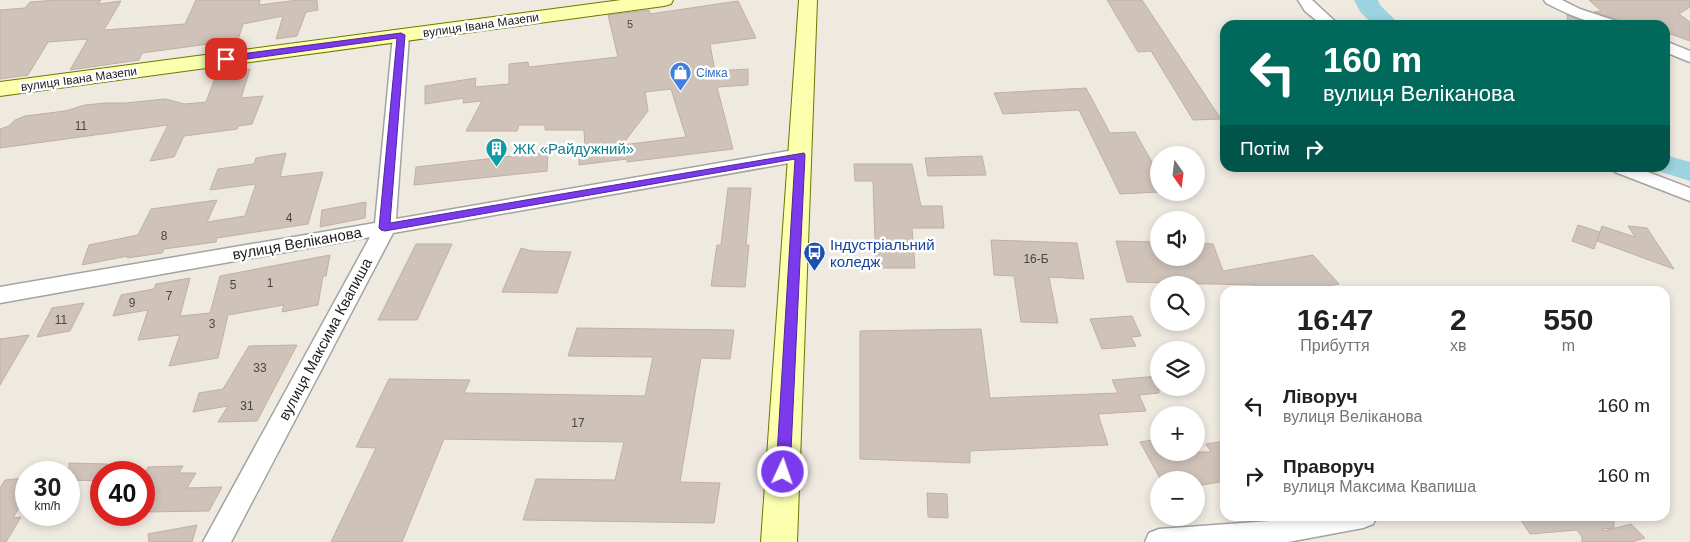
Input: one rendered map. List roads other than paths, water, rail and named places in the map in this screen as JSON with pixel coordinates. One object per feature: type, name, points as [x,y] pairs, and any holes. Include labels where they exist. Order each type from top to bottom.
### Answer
[{"type":"street","name":"вулиця Івана Мазепи","points":[[0,89],[664,0]]},
{"type":"street","points":[[779,542],[808,0]]},
{"type":"street","points":[[1305,0],[1310,8],[1325,20]]},
{"type":"street","points":[[1551,0],[1575,12],[1599,20]]},
{"type":"street","name":"вулиця Максима Квапиша","points":[[218,542],[385,228],[401,35]]},
{"type":"street","points":[[1670,48],[1690,57]]},
{"type":"street","name":"вулиця Веліканова","points":[[0,295],[800,155]]},
{"type":"street","points":[[1632,172],[1690,195]]},
{"type":"street","points":[[1159,542],[1270,534],[1337,521]]},
{"type":"waterway","points":[[1366,0],[1369,8],[1382,20]]},
{"type":"waterway","points":[[1670,166],[1690,172]]},
{"type":"place","name":"Сімка","points":[[680,92]]},
{"type":"place","name":"ЖК «Райдужний»","points":[[497,167]]},
{"type":"place","name":"Індустріальний коледж","points":[[814,272]]}]
